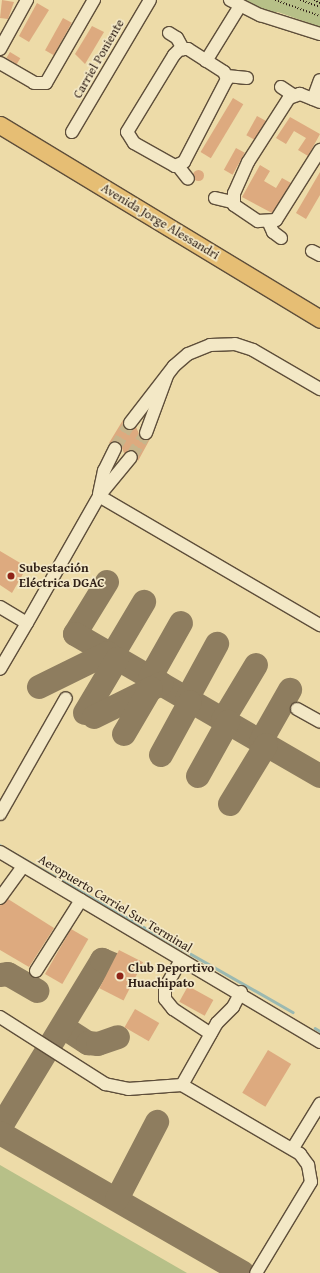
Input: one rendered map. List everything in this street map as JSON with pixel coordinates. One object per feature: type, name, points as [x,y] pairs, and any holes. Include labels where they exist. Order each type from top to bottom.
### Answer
[{"type":"highway","name":"Avenida Jorge Alessandri","points":[[0,124],[320,319]]},
{"type":"street","points":[[0,49],[27,0]]},
{"type":"street","points":[[0,63],[34,83],[46,83],[94,0]]},
{"type":"street","name":"Carriel Poniente","points":[[72,132],[150,0]]},
{"type":"street","points":[[206,61],[235,3],[320,34]]},
{"type":"street","points":[[169,33],[177,38],[182,49],[206,61],[227,76],[247,78]]},
{"type":"street","points":[[182,49],[171,59],[127,132],[134,143],[178,166],[188,179]]},
{"type":"street","points":[[178,166],[214,109],[227,76]]},
{"type":"street","points":[[282,87],[294,95],[316,101],[320,80]]},
{"type":"street","points":[[233,202],[248,162],[294,95]]},
{"type":"street","points":[[269,223],[279,217],[320,150]]},
{"type":"street","points":[[215,198],[233,202],[252,217],[269,223],[273,232],[281,238]]},
{"type":"street","points":[[130,423],[168,373],[195,350],[227,343],[253,350],[320,389]]},
{"type":"street","points":[[146,433],[168,373]]},
{"type":"street","points":[[99,496],[104,471],[115,448]]},
{"type":"street","points":[[0,669],[99,496],[131,457]]},
{"type":"street","points":[[99,496],[320,625]]},
{"type":"street","points":[[0,607],[27,623]]},
{"type":"street","points":[[0,814],[66,698]]},
{"type":"street","points":[[297,709],[320,722]]},
{"type":"street","name":"Aeropuerto Carriel Sur Terminal","points":[[0,852],[181,960],[241,992],[320,1042]]},
{"type":"street","points":[[0,898],[23,866]]},
{"type":"street","points":[[36,971],[81,900]]},
{"type":"street","points":[[181,960],[165,988],[165,1000],[173,1009],[211,1034]]},
{"type":"street","points":[[182,1085],[211,1034],[241,992]]},
{"type":"street","points":[[0,1017],[114,1088],[182,1085],[293,1148],[308,1165],[311,1182],[256,1273]]},
{"type":"street","points":[[293,1148],[320,1104]]},
{"type":"path","points":[[275,0],[320,16]]},
{"type":"path","points":[[300,0],[320,7]]},
{"type":"path","points":[[314,0],[320,3]]},
{"type":"green space","points":[[244,0],[320,0],[320,27],[278,12],[267,12]]},
{"type":"green space","points":[[0,1165],[187,1273],[0,1273]]},
{"type":"building","points":[[2,0],[14,2],[8,19],[0,18]]},
{"type":"building","points":[[37,3],[49,10],[29,42],[19,36]]},
{"type":"building","points":[[63,18],[72,23],[54,55],[45,50]]},
{"type":"building","points":[[92,26],[104,32],[85,64],[75,54]]},
{"type":"building","points":[[10,52],[20,58],[17,64],[6,58]]},
{"type":"building","points":[[233,98],[243,104],[211,158],[201,152]]},
{"type":"building","points":[[257,116],[266,121],[255,140],[246,135]]},
{"type":"building","points":[[290,117],[320,134],[308,156],[298,150],[306,138],[294,131],[286,144],[276,138]]},
{"type":"building","points":[[236,148],[245,153],[233,175],[224,170]]},
{"type":"building","points":[[260,165],[270,171],[264,181],[276,188],[282,178],[291,183],[272,213],[242,197]]},
{"type":"building","points":[[196,170],[200,170],[202,171],[202,179],[196,180],[193,177],[193,173]]},
{"type":"building","points":[[320,172],[320,195],[306,219],[296,213]]},
{"type":"building","points":[[123,420],[126,429],[136,427],[141,438],[150,439],[138,461],[135,451],[124,453],[119,441],[109,443]]},
{"type":"building","name":"Subestación Eléctrica DGAC","points":[[0,551],[27,567],[12,593],[0,585]]},
{"type":"building","points":[[8,899],[54,928],[29,967],[0,950],[0,905]]},
{"type":"building","points":[[71,929],[88,939],[62,984],[45,974]]},
{"type":"building","name":"Club Deportivo Huachipato","points":[[119,950],[143,962],[124,1001],[99,988]]},
{"type":"building","points":[[188,986],[213,1000],[205,1016],[179,1002]]},
{"type":"building","points":[[135,1009],[159,1023],[149,1041],[125,1027]]},
{"type":"building","points":[[268,1050],[291,1064],[265,1107],[242,1093]]},
{"type":"waterway","points":[[0,845],[293,1012]]},
{"type":"waterway","points":[[315,1028],[320,1031]]},
{"type":"taxiway","points":[[107,582],[75,634],[320,776]]},
{"type":"taxiway","points":[[112,656],[144,602]]},
{"type":"taxiway","points":[[150,678],[181,623]]},
{"type":"taxiway","points":[[187,699],[217,644]]},
{"type":"taxiway","points":[[39,687],[108,653]]},
{"type":"taxiway","points":[[85,713],[117,659]]},
{"type":"taxiway","points":[[223,720],[256,665]]},
{"type":"taxiway","points":[[94,717],[161,684]]},
{"type":"taxiway","points":[[124,734],[151,688]]},
{"type":"taxiway","points":[[261,741],[290,690]]},
{"type":"taxiway","points":[[161,755],[190,702]]},
{"type":"taxiway","points":[[198,776],[228,722]]},
{"type":"taxiway","points":[[230,804],[266,745]]},
{"type":"taxiway","points":[[0,1128],[102,960],[112,964]]},
{"type":"taxiway","points":[[0,975],[8,974],[38,991]]},
{"type":"taxiway","points":[[63,1027],[88,1043],[98,1044],[118,1037]]},
{"type":"taxiway","points":[[117,1199],[157,1122]]},
{"type":"taxiway","points":[[0,1133],[243,1273]]},
{"type":"tunnel","points":[[115,448],[130,423]]},
{"type":"tunnel","points":[[131,457],[146,433]]},
{"type":"place","name":"Subestación Eléctrica DGAC","points":[[11,576]]},
{"type":"place","name":"Club Deportivo Huachipato","points":[[120,976]]}]
